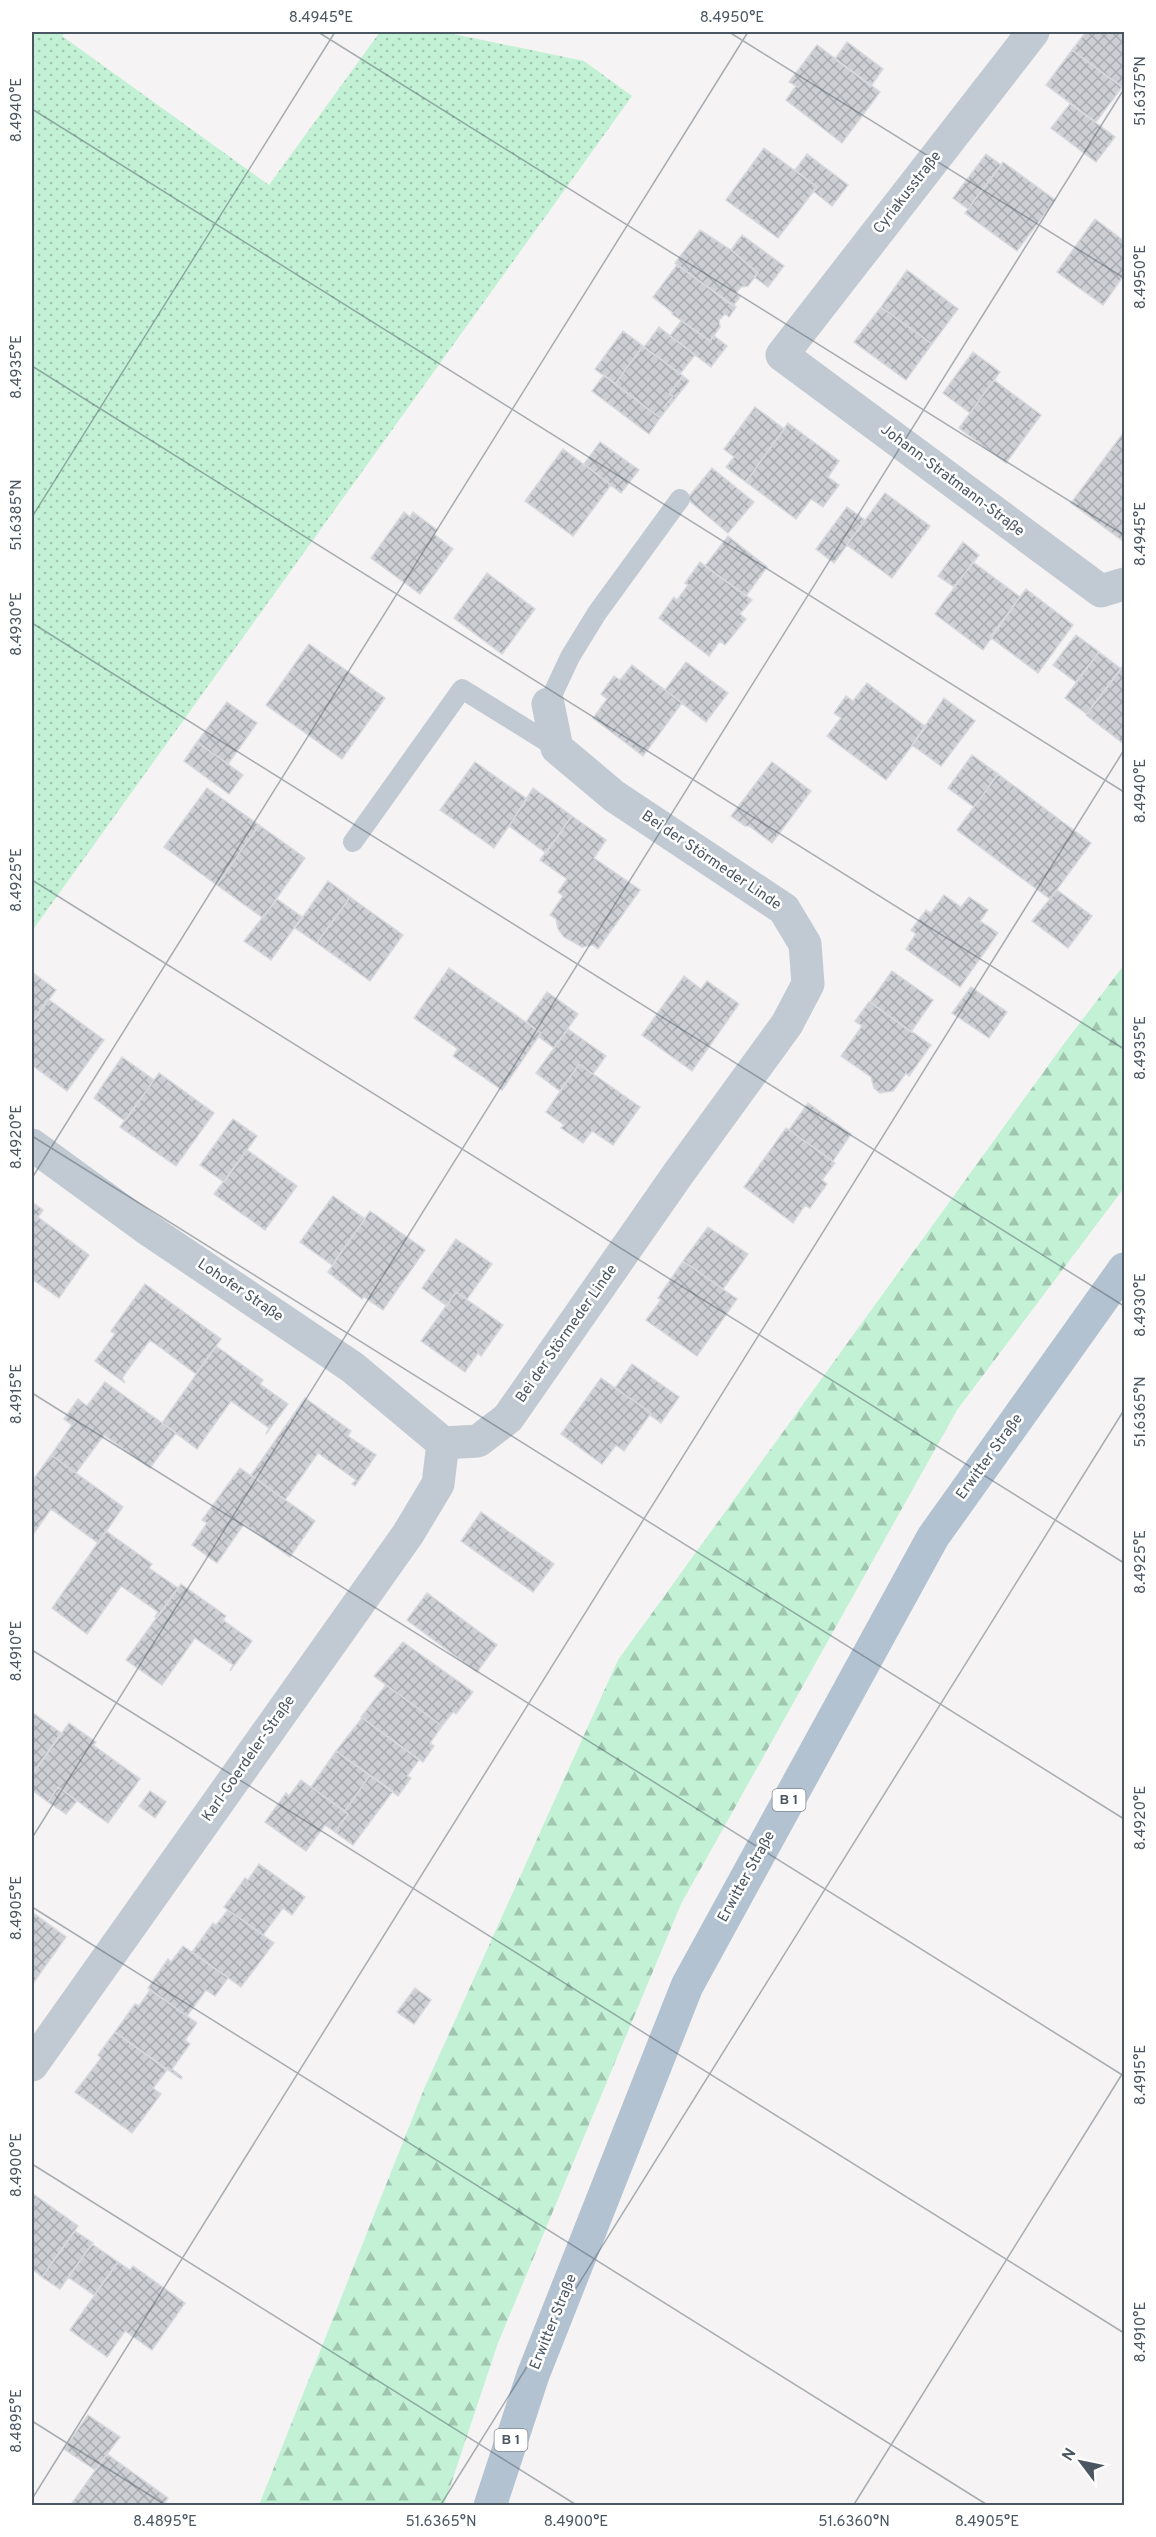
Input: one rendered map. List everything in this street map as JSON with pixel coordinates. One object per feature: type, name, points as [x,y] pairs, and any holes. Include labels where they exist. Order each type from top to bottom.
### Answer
[{"type":"main road","name":"Erwitter Straße","points":[[490,2505],[533,2375],[687,1986],[933,1537],[1125,1269]]},
{"type":"street","name":"Cyriakusstraße","points":[[782,355],[1033,32]]},
{"type":"street","name":"Johann-Stratmann-Straße","points":[[782,355],[1101,591],[1125,584]]},
{"type":"street","points":[[549,704],[557,748]]},
{"type":"street","name":"Bei der Störmeder Linde","points":[[443,1443],[478,1441],[508,1418],[678,1174],[787,1024],[808,984],[805,944],[784,909],[614,796],[557,748]]},
{"type":"street","name":"Lohofer Straße","points":[[32,1145],[146,1228],[352,1367],[443,1443]]},
{"type":"street","name":"Karl-Goerdeler-Straße","points":[[32,2065],[102,1963],[234,1783],[408,1534],[438,1484],[443,1443]]},
{"type":"lane","points":[[549,704],[570,657],[597,613],[680,499]]},
{"type":"lane","points":[[353,842],[462,689],[557,748]]},
{"type":"green space","points":[[32,32],[65,32],[62,36],[269,185],[380,32],[444,32],[584,61],[632,96],[32,931]]},
{"type":"green space","points":[[1124,965],[1124,1188],[957,1410],[681,1904],[498,2343],[444,2505],[259,2505],[424,2089],[618,1660],[1063,1045]]},
{"type":"building","points":[[1086,32],[1122,32],[1124,34],[1124,83],[1122,87],[1072,50]]},
{"type":"building","points":[[847,42],[883,69],[871,86],[835,59]]},
{"type":"building","points":[[817,45],[880,92],[842,143],[786,100],[796,86],[789,82]]},
{"type":"building","points":[[1072,50],[1122,87],[1096,122],[1046,85]]},
{"type":"building","points":[[1070,104],[1115,137],[1096,162],[1051,128]]},
{"type":"building","points":[[764,148],[817,187],[778,238],[726,200]]},
{"type":"building","points":[[807,154],[848,185],[832,206],[813,191],[817,187],[795,170]]},
{"type":"building","points":[[986,154],[1001,165],[968,209],[953,198]]},
{"type":"building","points":[[1003,162],[1055,200],[1017,251],[965,213]]},
{"type":"building","points":[[1095,219],[1124,241],[1124,275],[1103,305],[1057,272]]},
{"type":"building","points":[[700,230],[731,250],[758,273],[748,286],[741,287],[736,293],[740,297],[733,306],[675,263]]},
{"type":"building","points":[[742,235],[784,266],[768,287],[754,277],[758,273],[731,250]]},
{"type":"building","points":[[677,265],[736,307],[729,317],[725,314],[719,320],[720,327],[710,341],[672,314],[653,297]]},
{"type":"building","points":[[907,270],[958,309],[932,344],[881,307]]},
{"type":"building","points":[[881,307],[932,344],[906,380],[854,342]]},
{"type":"building","points":[[681,321],[710,341],[714,336],[727,346],[711,367],[670,336]]},
{"type":"building","points":[[659,327],[695,355],[680,374],[644,347]]},
{"type":"building","points":[[623,331],[643,346],[615,384],[595,369]]},
{"type":"building","points":[[643,346],[683,376],[669,394],[673,396],[664,407],[667,409],[660,418],[615,384]]},
{"type":"building","points":[[973,352],[1000,372],[970,413],[943,393]]},
{"type":"building","points":[[604,375],[660,418],[649,434],[592,391]]},
{"type":"building","points":[[683,376],[689,381],[667,409],[664,407],[673,396],[669,394]]},
{"type":"building","points":[[994,380],[1041,415],[1006,463],[959,428]]},
{"type":"building","points":[[755,407],[784,429],[746,482],[726,467],[734,457],[724,449]]},
{"type":"building","points":[[788,423],[839,461],[828,477],[839,485],[823,507],[811,499],[796,519],[746,482]]},
{"type":"building","points":[[1124,432],[1124,539],[1123,541],[1071,503]]},
{"type":"building","points":[[600,442],[639,470],[621,493],[584,464]]},
{"type":"building","points":[[563,449],[611,485],[573,536],[525,501]]},
{"type":"building","points":[[712,468],[754,502],[728,533],[687,499]]},
{"type":"building","points":[[885,493],[930,526],[892,578],[847,545]]},
{"type":"building","points":[[847,507],[865,520],[834,563],[816,549]]},
{"type":"building","points":[[404,512],[410,517],[413,512],[437,530],[434,534],[453,549],[420,594],[371,558]]},
{"type":"building","points":[[728,536],[767,567],[746,596],[705,566]]},
{"type":"building","points":[[963,542],[979,555],[954,587],[938,576]]},
{"type":"building","points":[[700,562],[752,600],[740,614],[746,619],[725,645],[720,641],[709,656],[659,618],[674,597],[677,600],[688,585],[685,583]]},
{"type":"building","points":[[973,562],[1020,597],[983,650],[935,614]]},
{"type":"building","points":[[487,573],[535,609],[502,654],[454,618]]},
{"type":"building","points":[[1026,589],[1073,625],[1038,673],[990,637]]},
{"type":"building","points":[[1076,635],[1099,652],[1076,682],[1053,665]]},
{"type":"building","points":[[309,644],[385,698],[342,759],[266,705]]},
{"type":"building","points":[[1099,652],[1121,669],[1087,714],[1065,698]]},
{"type":"building","points":[[686,662],[728,693],[706,722],[665,690]]},
{"type":"building","points":[[632,665],[682,703],[643,756],[593,718],[607,699],[601,694],[614,676],[620,680]]},
{"type":"building","points":[[1122,667],[1124,669],[1124,744],[1086,715]]},
{"type":"building","points":[[867,683],[926,727],[886,780],[827,736],[841,718],[834,713],[846,696],[853,701]]},
{"type":"building","points":[[944,698],[975,721],[941,766],[912,745]]},
{"type":"building","points":[[227,702],[257,723],[228,764],[197,742]]},
{"type":"building","points":[[197,742],[243,775],[229,794],[184,761]]},
{"type":"building","points":[[972,755],[998,774],[974,807],[948,788]]},
{"type":"building","points":[[475,762],[527,799],[494,848],[440,810]]},
{"type":"building","points":[[772,762],[811,791],[772,843],[731,816]]},
{"type":"building","points":[[998,774],[1091,843],[1050,899],[957,830]]},
{"type":"building","points":[[207,788],[259,825],[217,885],[164,847]]},
{"type":"building","points":[[533,788],[572,816],[546,853],[509,826]]},
{"type":"building","points":[[572,816],[606,840],[594,858],[640,890],[598,949],[593,945],[582,947],[564,937],[558,929],[556,919],[550,915],[563,896],[558,892],[567,879],[540,860]]},
{"type":"building","points":[[259,825],[305,858],[263,918],[217,885]]},
{"type":"building","points":[[328,881],[350,897],[317,943],[295,928]]},
{"type":"building","points":[[1057,890],[1092,916],[1068,948],[1032,921]]},
{"type":"building","points":[[944,895],[961,907],[969,897],[988,910],[980,921],[998,933],[960,987],[906,949],[916,934],[911,930],[926,910],[931,913]]},
{"type":"building","points":[[350,897],[403,935],[370,981],[317,943]]},
{"type":"building","points":[[277,899],[302,917],[271,960],[244,941]]},
{"type":"building","points":[[449,968],[541,1033],[502,1090],[453,1056],[458,1049],[414,1018]]},
{"type":"building","points":[[892,971],[933,1000],[911,1032],[870,1002]]},
{"type":"building","points":[[32,972],[56,990],[32,1022]]},
{"type":"building","points":[[684,976],[701,989],[707,981],[739,1004],[692,1071],[642,1035]]},
{"type":"building","points":[[971,987],[1007,1012],[989,1038],[952,1013]]},
{"type":"building","points":[[547,992],[578,1014],[554,1048],[539,1037],[541,1033],[526,1022]]},
{"type":"building","points":[[48,999],[104,1040],[67,1091],[32,1065],[32,1022]]},
{"type":"building","points":[[869,1002],[931,1045],[909,1076],[906,1073],[893,1091],[880,1093],[874,1088],[871,1077],[841,1056],[862,1026],[855,1021]]},
{"type":"building","points":[[568,1029],[606,1056],[593,1074],[579,1064],[560,1091],[536,1073]]},
{"type":"building","points":[[122,1057],[154,1080],[125,1121],[94,1098]]},
{"type":"building","points":[[579,1064],[640,1107],[613,1145],[592,1131],[583,1143],[561,1128],[564,1125],[546,1112]]},
{"type":"building","points":[[159,1073],[214,1113],[176,1166],[120,1127]]},
{"type":"building","points":[[808,1103],[851,1134],[833,1161],[789,1130]]},
{"type":"building","points":[[233,1119],[257,1136],[224,1182],[200,1165]]},
{"type":"building","points":[[786,1128],[835,1163],[822,1180],[827,1184],[810,1208],[805,1205],[793,1223],[744,1187]]},
{"type":"building","points":[[247,1150],[297,1186],[265,1230],[214,1194]]},
{"type":"building","points":[[333,1196],[365,1219],[332,1265],[300,1242]]},
{"type":"building","points":[[32,1202],[43,1210],[38,1217],[89,1255],[59,1298],[32,1279]]},
{"type":"building","points":[[370,1211],[425,1250],[383,1310],[364,1297],[362,1299],[328,1272]]},
{"type":"building","points":[[708,1227],[748,1254],[723,1289],[683,1261]]},
{"type":"building","points":[[456,1239],[492,1264],[467,1299],[456,1292],[447,1306],[422,1288]]},
{"type":"building","points":[[683,1261],[737,1299],[697,1356],[646,1320],[661,1300],[658,1298]]},
{"type":"building","points":[[145,1284],[221,1339],[196,1374],[150,1340],[122,1378],[125,1383],[95,1361],[115,1334],[111,1331]]},
{"type":"building","points":[[456,1292],[503,1325],[481,1356],[478,1353],[465,1372],[421,1341]]},
{"type":"building","points":[[216,1346],[263,1380],[260,1384],[288,1404],[266,1434],[269,1428],[231,1401],[197,1449],[162,1423]]},
{"type":"building","points":[[632,1364],[679,1397],[661,1423],[650,1415],[651,1413],[615,1388]]},
{"type":"building","points":[[601,1378],[651,1413],[624,1451],[616,1445],[602,1464],[561,1434]]},
{"type":"building","points":[[105,1382],[176,1433],[150,1468],[104,1435],[76,1473],[51,1455],[72,1425],[64,1419],[78,1399],[87,1406]]},
{"type":"building","points":[[305,1398],[351,1431],[348,1436],[376,1455],[355,1486],[352,1484],[356,1480],[318,1453],[285,1500],[251,1475]]},
{"type":"building","points":[[51,1455],[123,1507],[98,1543],[51,1509],[32,1536],[32,1478],[33,1480]]},
{"type":"building","points":[[240,1468],[315,1521],[290,1557],[244,1524],[217,1563],[192,1545],[207,1523],[202,1520]]},
{"type":"building","points":[[481,1512],[554,1564],[533,1592],[461,1541]]},
{"type":"building","points":[[106,1531],[152,1564],[149,1568],[178,1588],[157,1618],[155,1617],[158,1612],[121,1586],[87,1634],[52,1608]]},
{"type":"building","points":[[181,1584],[226,1616],[223,1620],[252,1641],[230,1671],[233,1665],[195,1638],[162,1685],[126,1660]]},
{"type":"building","points":[[427,1593],[497,1645],[477,1672],[407,1620]]},
{"type":"building","points":[[403,1642],[473,1692],[456,1714],[453,1712],[442,1726],[374,1676]]},
{"type":"building","points":[[386,1685],[442,1726],[430,1743],[434,1746],[423,1762],[361,1717]]},
{"type":"building","points":[[32,1712],[61,1733],[32,1775]]},
{"type":"building","points":[[362,1718],[419,1760],[407,1776],[411,1778],[398,1796],[336,1751]]},
{"type":"building","points":[[69,1723],[96,1742],[93,1745],[140,1779],[108,1823],[58,1787],[48,1802],[32,1790],[32,1775]]},
{"type":"building","points":[[336,1751],[370,1775],[345,1811],[311,1787]]},
{"type":"building","points":[[370,1775],[393,1791],[353,1845],[335,1832],[348,1814],[345,1811]]},
{"type":"building","points":[[301,1780],[348,1814],[335,1832],[325,1825],[306,1851],[265,1822],[286,1793],[289,1796]]},
{"type":"building","points":[[58,1787],[77,1801],[66,1814],[48,1802]]},
{"type":"building","points":[[150,1791],[166,1802],[155,1818],[139,1806]]},
{"type":"building","points":[[259,1864],[305,1897],[292,1915],[283,1908],[263,1935],[224,1907],[245,1878],[248,1880]]},
{"type":"building","points":[[228,1910],[274,1943],[241,1987],[192,1952],[213,1923],[216,1925]]},
{"type":"building","points":[[32,1912],[66,1937],[32,1985]]},
{"type":"building","points":[[183,1946],[228,1978],[215,1996],[206,1990],[187,2016],[148,1988],[168,1959],[171,1962]]},
{"type":"building","points":[[415,1988],[431,2000],[414,2024],[397,2012]]},
{"type":"building","points":[[150,1990],[197,2023],[185,2040],[190,2044],[172,2069],[182,2077],[181,2079],[115,2032],[135,2004],[139,2006]]},
{"type":"building","points":[[115,2032],[167,2070],[153,2088],[161,2094],[132,2133],[75,2092],[101,2058],[98,2055]]},
{"type":"building","points":[[32,2193],[78,2226],[42,2277],[32,2269]]},
{"type":"building","points":[[75,2231],[93,2243],[60,2289],[42,2277]]},
{"type":"building","points":[[92,2244],[118,2262],[94,2295],[68,2277]]},
{"type":"building","points":[[118,2262],[130,2270],[133,2266],[185,2303],[152,2350],[125,2331],[107,2357],[70,2330]]},
{"type":"building","points":[[88,2415],[120,2437],[95,2470],[64,2449]]},
{"type":"building","points":[[107,2454],[168,2498],[163,2506],[70,2506]]}]
